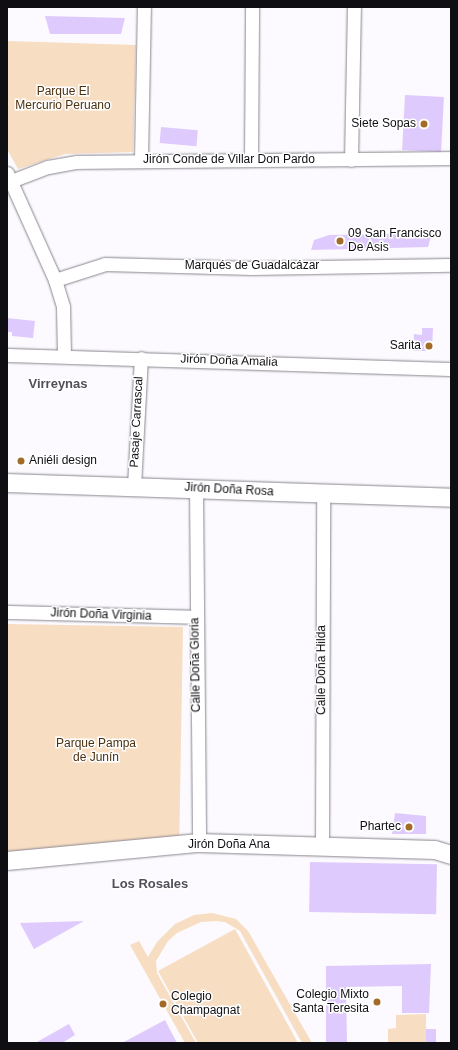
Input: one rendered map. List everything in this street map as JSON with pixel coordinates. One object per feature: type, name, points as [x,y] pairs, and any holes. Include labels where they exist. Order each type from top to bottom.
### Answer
[{"type":"street","points":[[141,159],[144,7]]},
{"type":"street","points":[[251,160],[252,7]]},
{"type":"street","points":[[351,160],[354,7]]},
{"type":"street","name":"Jirón Conde de Villar Don Pardo","points":[[9,177],[56,164],[141,159],[351,160],[451,158]]},
{"type":"street","points":[[9,177],[55,280],[63,307],[64,356]]},
{"type":"street","name":"Marqués de Guadalcázar","points":[[55,280],[105,264],[252,268],[451,265]]},
{"type":"street","name":"Jirón Doña Amalia","points":[[7,355],[141,358],[451,369]]},
{"type":"street","name":"Pasaje Carrascal","points":[[134,486],[141,358]]},
{"type":"street","name":"Jirón Doña Rosa","points":[[7,483],[196,488],[451,498]]},
{"type":"street","name":"Calle Doña Gloria","points":[[196,488],[198,843]]},
{"type":"street","name":"Calle Doña Hilda","points":[[322,846],[323,494]]},
{"type":"street","name":"Jirón Doña Virginia","points":[[7,612],[196,617]]},
{"type":"street","name":"Jirón Doña Ana","points":[[7,861],[198,843],[435,850],[451,855]]},
{"type":"green space","name":"Parque El Mercurio Peruano","points":[[7,41],[136,45],[133,152],[65,154],[18,169],[7,149]]},
{"type":"green space","name":"Parque Pampa de Junín","points":[[7,624],[183,627],[179,854],[7,851]]},
{"type":"green space","points":[[212,913],[236,919],[248,931],[312,1043],[302,1043],[240,931],[225,922],[216,921],[201,922],[177,933],[168,941],[156,961],[157,973],[196,1043],[185,1043],[130,945],[139,941],[148,957],[157,942],[175,924],[194,915]]},
{"type":"green space","points":[[235,929],[298,1043],[198,1043],[158,971]]},
{"type":"green space","points":[[426,1014],[426,1043],[388,1043],[388,1029],[396,1028],[396,1015]]},
{"type":"building","points":[[45,16],[125,18],[121,34],[50,34]]},
{"type":"building","name":"Siete Sopas","points":[[405,95],[444,97],[441,152],[402,150]]},
{"type":"building","points":[[161,127],[198,130],[196,146],[160,143]]},
{"type":"building","points":[[432,233],[428,247],[311,250],[314,240],[329,235]]},
{"type":"building","points":[[7,318],[35,321],[33,338],[12,336],[12,332],[7,332]]},
{"type":"building","points":[[422,328],[433,328],[432,351],[413,351],[414,334],[422,335]]},
{"type":"building","name":"Phartec","points":[[395,813],[426,816],[426,834],[392,834]]},
{"type":"building","points":[[310,862],[437,864],[436,914],[309,912]]},
{"type":"building","points":[[84,921],[34,949],[20,923]]},
{"type":"building","points":[[431,964],[429,1013],[402,1013],[402,986],[346,987],[347,1043],[326,1043],[326,966]]},
{"type":"building","points":[[165,1020],[177,1043],[122,1043]]},
{"type":"building","points":[[69,1024],[75,1035],[62,1043],[35,1043]]},
{"type":"building","points":[[426,1029],[436,1029],[436,1043],[426,1043]]},
{"type":"place","name":"Siete Sopas","points":[[424,124]]},
{"type":"place","name":"09 San Francisco De Asis","points":[[340,241]]},
{"type":"place","name":"Sarita","points":[[429,346]]},
{"type":"place","name":"Aniéli design","points":[[21,461]]},
{"type":"place","name":"Phartec","points":[[409,827]]},
{"type":"place","name":"Colegio Mixto Santa Teresita","points":[[377,1002]]},
{"type":"place","name":"Colegio Champagnat","points":[[163,1004]]},
{"type":"district","name":"Virreynas","points":[[58,384]]},
{"type":"district","name":"Los Rosales","points":[[150,884]]}]
